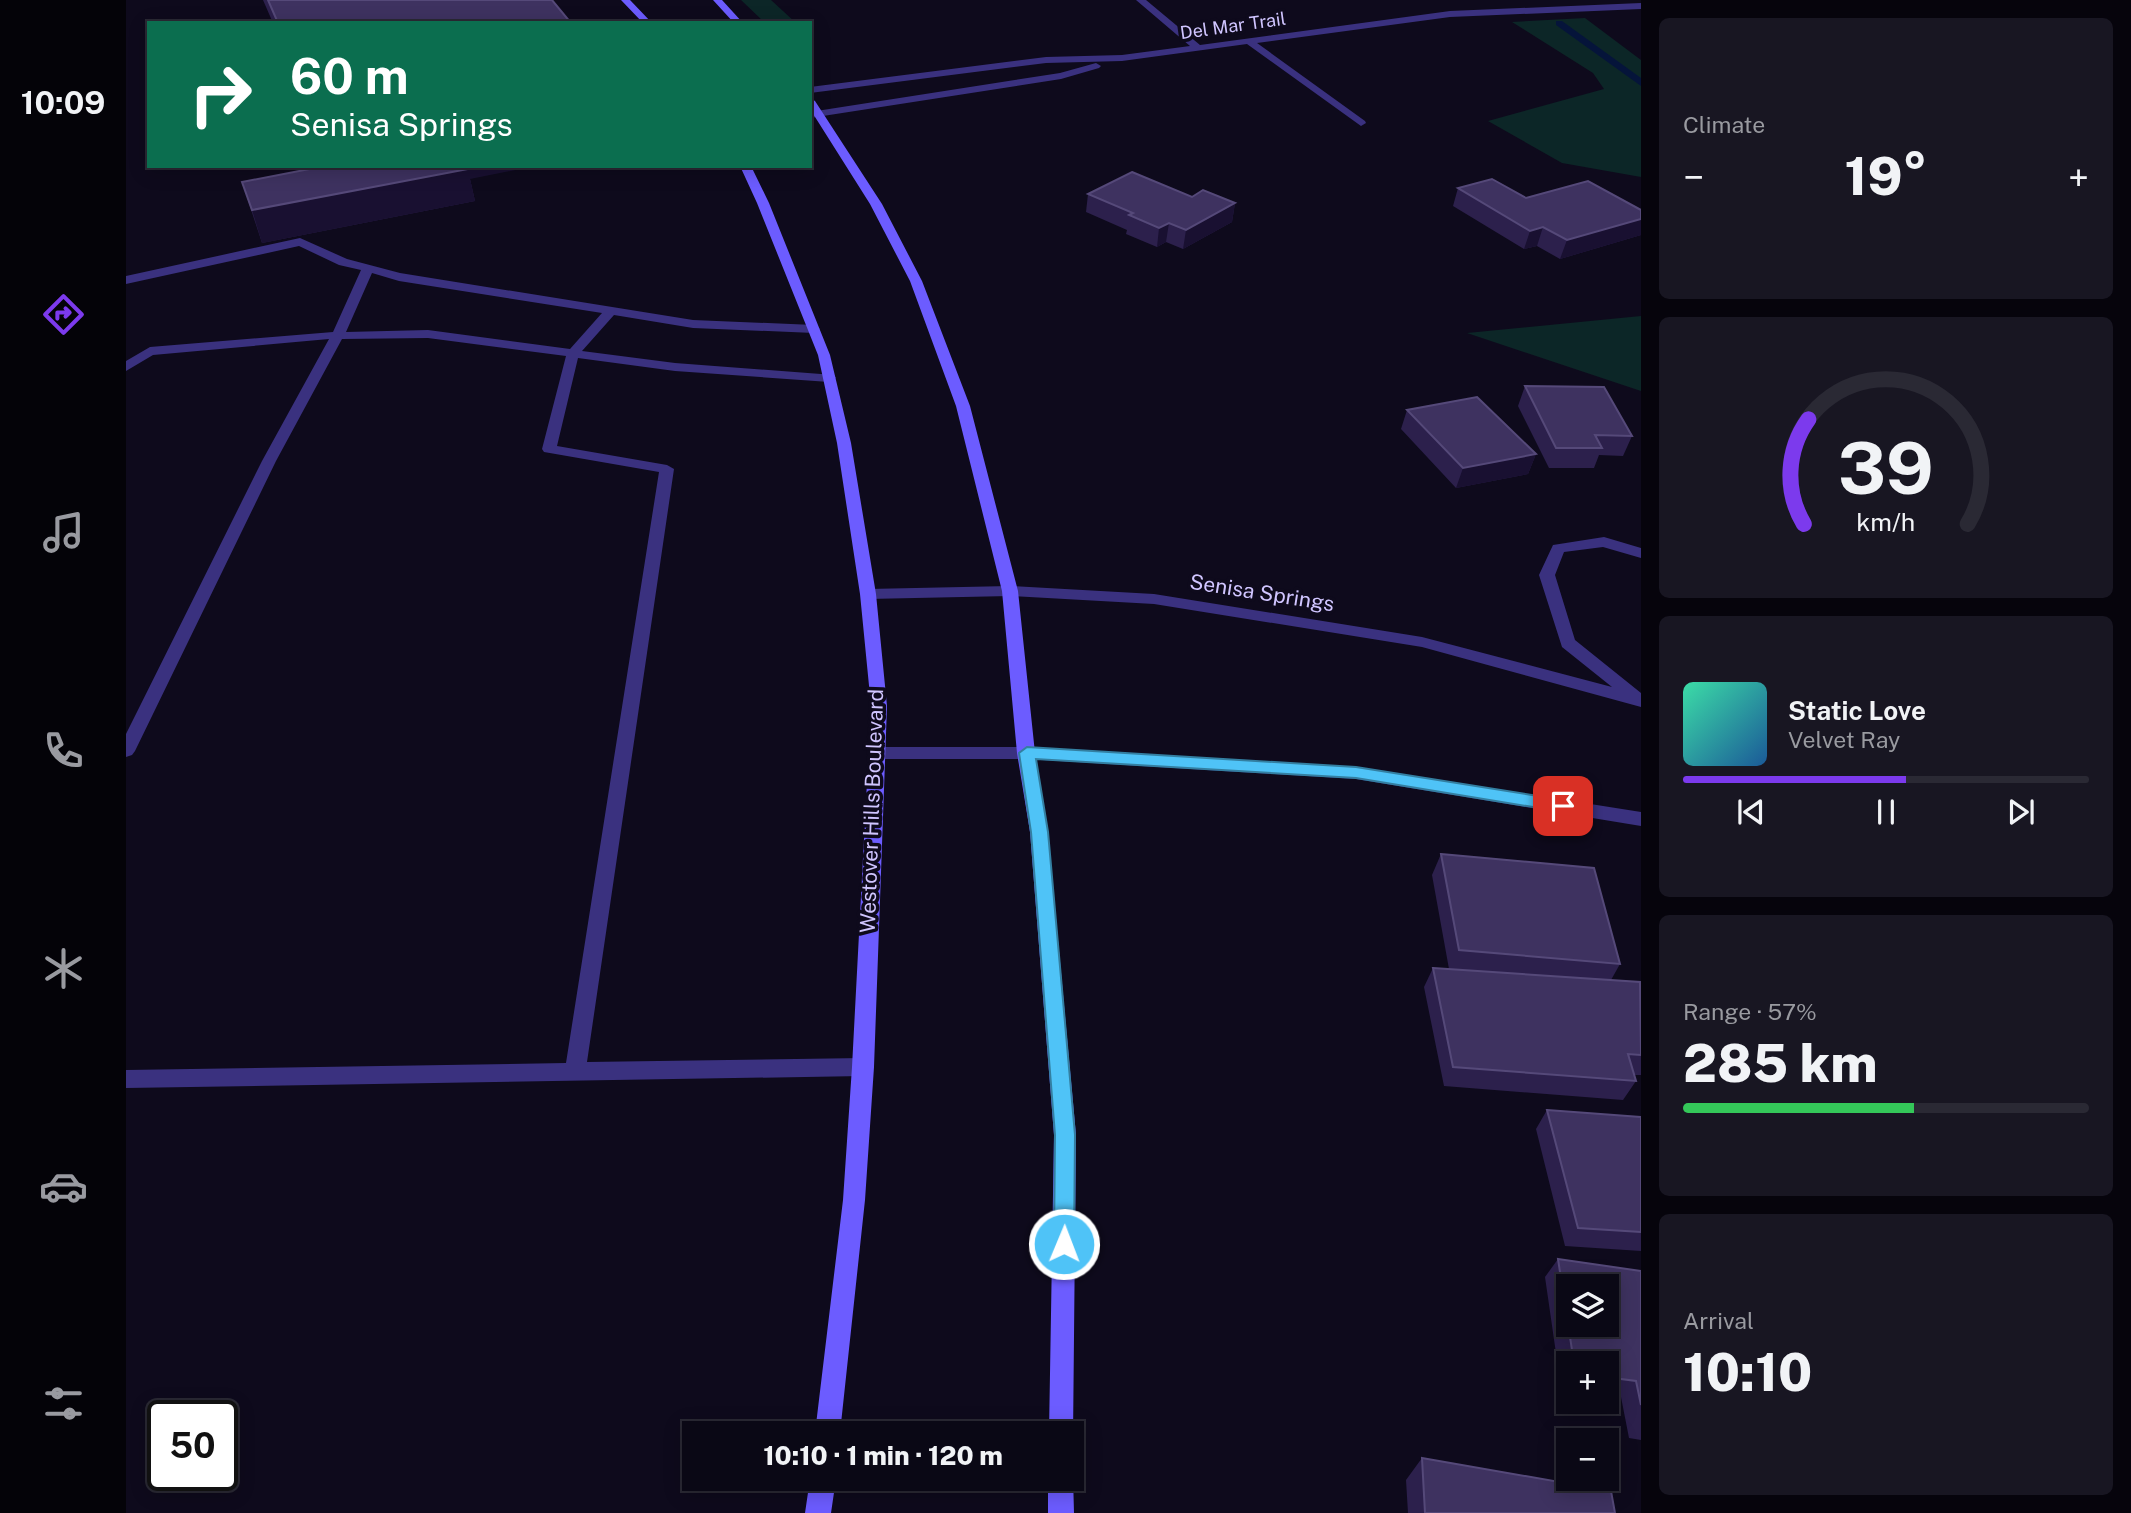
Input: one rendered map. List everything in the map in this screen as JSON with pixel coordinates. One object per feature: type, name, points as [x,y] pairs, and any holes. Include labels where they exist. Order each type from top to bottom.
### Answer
[{"type":"main road","points":[[625,0],[646,21]]},
{"type":"main road","points":[[717,0],[737,21]]},
{"type":"main road","points":[[815,115],[876,204],[916,281],[963,406],[1010,591],[1027,753],[1039,832],[1065,1135],[1062,1421]]},
{"type":"main road","name":"Westover Hills Boulevard","points":[[746,168],[814,329],[829,378],[844,443],[869,594],[879,706],[863,1068],[854,1200],[829,1421]]},
{"type":"main road","points":[[818,1513],[821,1491]]},
{"type":"main road","points":[[1061,1491],[1061,1513]]},
{"type":"street","points":[[1139,0],[1200,49]]},
{"type":"street","name":"Del Mar Trail","points":[[812,90],[1046,60],[1122,58],[1200,49],[1450,14],[1641,6]]},
{"type":"street","points":[[1249,41],[1361,123]]},
{"type":"street","name":"Del Mar Trail","points":[[815,115],[1061,76],[1122,58]]},
{"type":"street","points":[[1003,65],[1019,83]]},
{"type":"street","points":[[126,280],[300,242],[343,262],[399,277],[693,324],[814,329]]},
{"type":"street","points":[[126,751],[269,461],[338,335],[368,268]]},
{"type":"street","points":[[575,1072],[667,468],[548,449],[573,353],[611,311]]},
{"type":"street","points":[[126,366],[150,351],[304,336],[428,334],[676,367],[829,378]]},
{"type":"street","name":"Senisa Springs","points":[[1641,553],[1604,542],[1559,548],[1547,575],[1568,643],[1641,702]]},
{"type":"street","name":"Senisa Springs","points":[[869,594],[1010,591],[1154,599],[1422,642],[1641,702]]},
{"type":"street","points":[[878,753],[1027,753],[1356,773],[1641,819]]},
{"type":"street","points":[[126,1079],[863,1068]]},
{"type":"green space","points":[[741,0],[771,0],[794,21],[763,21]]},
{"type":"green space","points":[[1585,18],[1641,60],[1641,177],[1562,163],[1488,121],[1604,89],[1593,73],[1512,22]]},
{"type":"green space","points":[[1641,316],[1641,391],[1467,333]]},
{"type":"building","points":[[268,0],[552,0],[569,21],[277,21]]},
{"type":"building","points":[[315,168],[468,169],[252,210],[242,182]]},
{"type":"building","points":[[1132,172],[1192,197],[1203,190],[1235,203],[1186,230],[1169,223],[1159,228],[1129,215],[1133,213],[1088,194]]},
{"type":"building","points":[[1492,179],[1526,198],[1588,181],[1641,210],[1641,219],[1567,240],[1543,227],[1530,231],[1458,188]]},
{"type":"building","points":[[1525,386],[1604,387],[1632,436],[1595,435],[1602,448],[1556,448]]},
{"type":"building","points":[[1477,397],[1536,454],[1463,468],[1407,410]]},
{"type":"building","points":[[1441,854],[1594,868],[1620,964],[1459,950]]},
{"type":"building","points":[[1433,968],[1640,982],[1641,1055],[1628,1054],[1636,1081],[1453,1067]]},
{"type":"building","points":[[1547,1110],[1641,1117],[1641,1232],[1578,1228]]},
{"type":"building","points":[[1558,1259],[1641,1271],[1641,1405],[1636,1381],[1619,1379],[1619,1351],[1572,1351],[1570,1337],[1619,1337],[1619,1274],[1560,1274]]},
{"type":"building","points":[[1422,1458],[1556,1481],[1556,1491],[1611,1491],[1615,1513],[1425,1513]]},
{"type":"waterway","points":[[1559,23],[1641,83]]},
{"type":"route","points":[[1064,1244],[1065,1135],[1039,832],[1027,753],[1356,773],[1563,806]]}]
